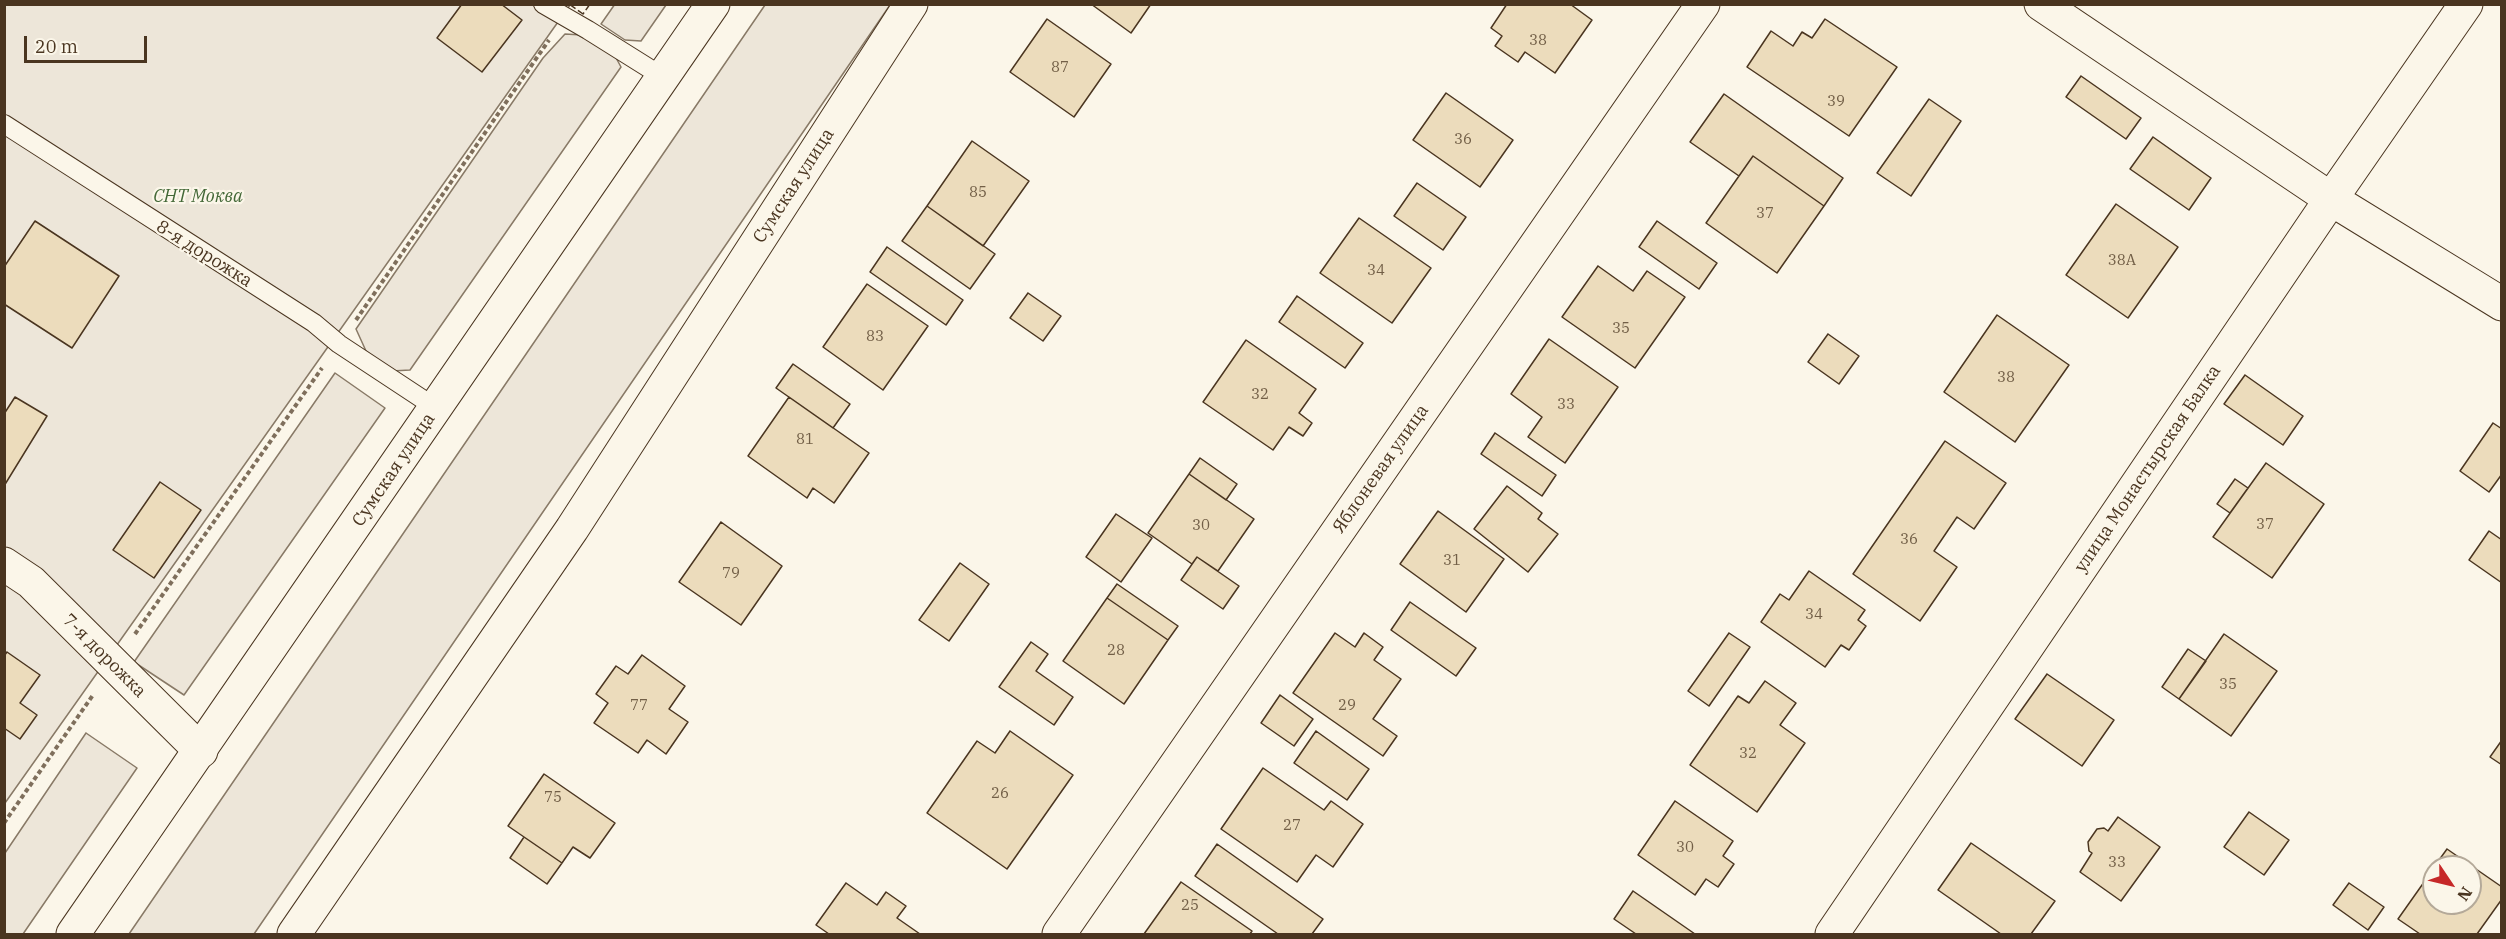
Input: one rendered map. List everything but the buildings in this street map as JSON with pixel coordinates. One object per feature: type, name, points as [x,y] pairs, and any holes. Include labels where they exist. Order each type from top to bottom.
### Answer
[{"type":"street","name":"Сумская улица","points":[[73,934],[713,4]]},
{"type":"street","name":"Сумская улица","points":[[294,934],[572,529],[911,4]]},
{"type":"street","name":"Яблоневая улица","points":[[1059,934],[1703,4]]},
{"type":"street","points":[[2042,4],[2331,199],[2502,304]]},
{"type":"street","name":"улица Монастырская Балка","points":[[1832,934],[2466,4]]},
{"type":"street","name":"7-я дорожка","points":[[4,564],[31,582],[201,751]]},
{"type":"lane","points":[[543,4],[663,77]]},
{"type":"lane","name":"8-я дорожка","points":[[4,124],[314,323],[339,344],[436,408]]},
{"type":"path","points":[[4,823],[560,24],[588,30]]},
{"type":"green space","points":[[615,4],[666,5],[641,41],[625,40],[601,24]]},
{"type":"green space","name":"СНТ Моква","points":[[5,5],[570,5],[5,803]]},
{"type":"green space","points":[[765,5],[890,5],[254,934],[129,934]]},
{"type":"green space","points":[[565,34],[582,35],[615,56],[621,67],[410,370],[392,371],[366,351],[356,329],[543,58]]},
{"type":"green space","points":[[335,373],[385,408],[184,695],[134,662]]},
{"type":"green space","points":[[86,733],[137,768],[23,934],[5,934],[5,853]]},
{"type":"fence","points":[[569,4],[583,14],[590,4]]}]
